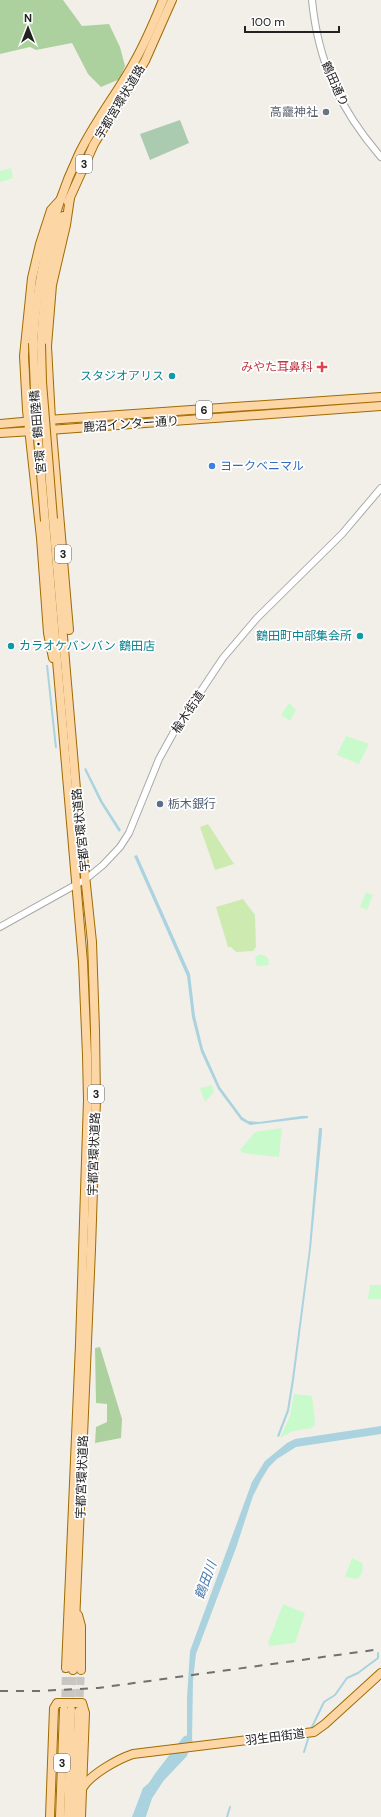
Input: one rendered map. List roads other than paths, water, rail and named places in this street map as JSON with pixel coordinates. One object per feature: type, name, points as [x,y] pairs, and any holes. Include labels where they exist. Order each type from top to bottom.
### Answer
[{"type":"main road","name":"宇都宮環状道路","points":[[37,344],[39,283],[46,246],[61,199],[80,153],[147,38],[164,0]]},
{"type":"main road","name":"宇都宮環状道路","points":[[37,344],[53,246],[70,198],[94,144],[145,61],[172,0]]},
{"type":"main road","name":"3","points":[[68,689],[70,656],[47,361],[52,285],[66,225],[70,198]]},
{"type":"main road","name":"3","points":[[60,682],[49,640],[28,422],[24,356],[32,278],[40,244],[51,210],[61,199]]},
{"type":"main road","name":"宮環・鶴田陸橋","points":[[37,344],[42,382],[49,520]]},
{"type":"main road","name":"鹿沼インター通り","points":[[0,424],[381,397]]},
{"type":"main road","name":"鹿沼インター通り","points":[[0,433],[381,406]]},
{"type":"main road","name":"宇都宮環状道路","points":[[49,520],[68,689],[76,789],[92,942],[96,1100],[87,1352],[72,1607],[81,1626],[70,1669],[88,1100],[86,994],[60,682],[49,520]]},
{"type":"main road","name":"羽生田街道","points":[[82,1789],[87,1780],[123,1757],[142,1753],[314,1732],[325,1724],[381,1673]]},
{"type":"main road","points":[[50,1817],[53,1712],[57,1703],[82,1703],[85,1709],[81,1817]]},
{"type":"main road","name":"3","points":[[55,1817],[69,1710]]},
{"type":"main road","name":"3","points":[[60,1817],[69,1710]]},
{"type":"main road","name":"3","points":[[68,1817],[69,1710]]},
{"type":"main road","name":"3","points":[[69,1710],[74,1817]]},
{"type":"street","name":"鶴田通り","points":[[312,0],[319,43],[331,80],[355,124],[381,157]]},
{"type":"street","name":"楡木街道","points":[[0,927],[76,883],[86,879],[109,860],[129,833],[159,758],[175,730],[223,658],[257,618],[342,534],[381,488]]},
{"type":"water","points":[[46,665],[48,665],[57,748],[55,748]]},
{"type":"water","points":[[86,768],[103,802],[121,830],[119,832],[100,802],[84,769]]},
{"type":"water","points":[[137,855],[190,974],[195,1016],[203,1049],[220,1087],[242,1117],[248,1121],[259,1122],[302,1116],[308,1116],[308,1118],[250,1125],[241,1120],[218,1089],[201,1052],[192,1017],[187,976],[134,856]]},
{"type":"water","points":[[319,1128],[322,1128],[322,1132],[311,1248],[294,1380],[289,1411],[279,1437],[277,1436],[287,1410],[292,1379],[309,1249]]},
{"type":"water","points":[[381,1426],[381,1434],[296,1447],[277,1459],[269,1467],[253,1496],[236,1548],[196,1654],[193,1680],[192,1741],[187,1756],[153,1792],[142,1806],[139,1817],[132,1817],[143,1788],[173,1763],[187,1738],[187,1698],[190,1651],[252,1482],[265,1461],[287,1443],[295,1439]]},
{"type":"waterway","points":[[311,1729],[324,1702],[335,1695],[347,1678],[358,1673],[378,1658],[378,1653]]},
{"type":"waterway","points":[[304,1752],[308,1739]]},
{"type":"waterway","name":"鶴田川","points":[[140,1817],[147,1796],[160,1776],[187,1741]]},
{"type":"waterway","points":[[227,1817],[230,1807]]},
{"type":"tunnel","points":[[65,1709],[66,1668]]},
{"type":"tunnel","points":[[71,1709],[73,1670]]},
{"type":"tunnel","points":[[79,1709],[81,1670]]},
{"type":"railway","points":[[0,1691],[98,1688],[381,1649]]},
{"type":"place","name":"高靇神社","points":[[326,112]]},
{"type":"place","name":"みやた耳鼻科","points":[[322,367]]},
{"type":"place","name":"スタジオアリス","points":[[172,376]]},
{"type":"place","name":"ヨークベニマル","points":[[212,466]]},
{"type":"place","name":"鶴田町中部集会所","points":[[360,636]]},
{"type":"place","name":"カラオケバンバン 鶴田店","points":[[11,646]]},
{"type":"place","name":"栃木銀行","points":[[160,804]]}]
